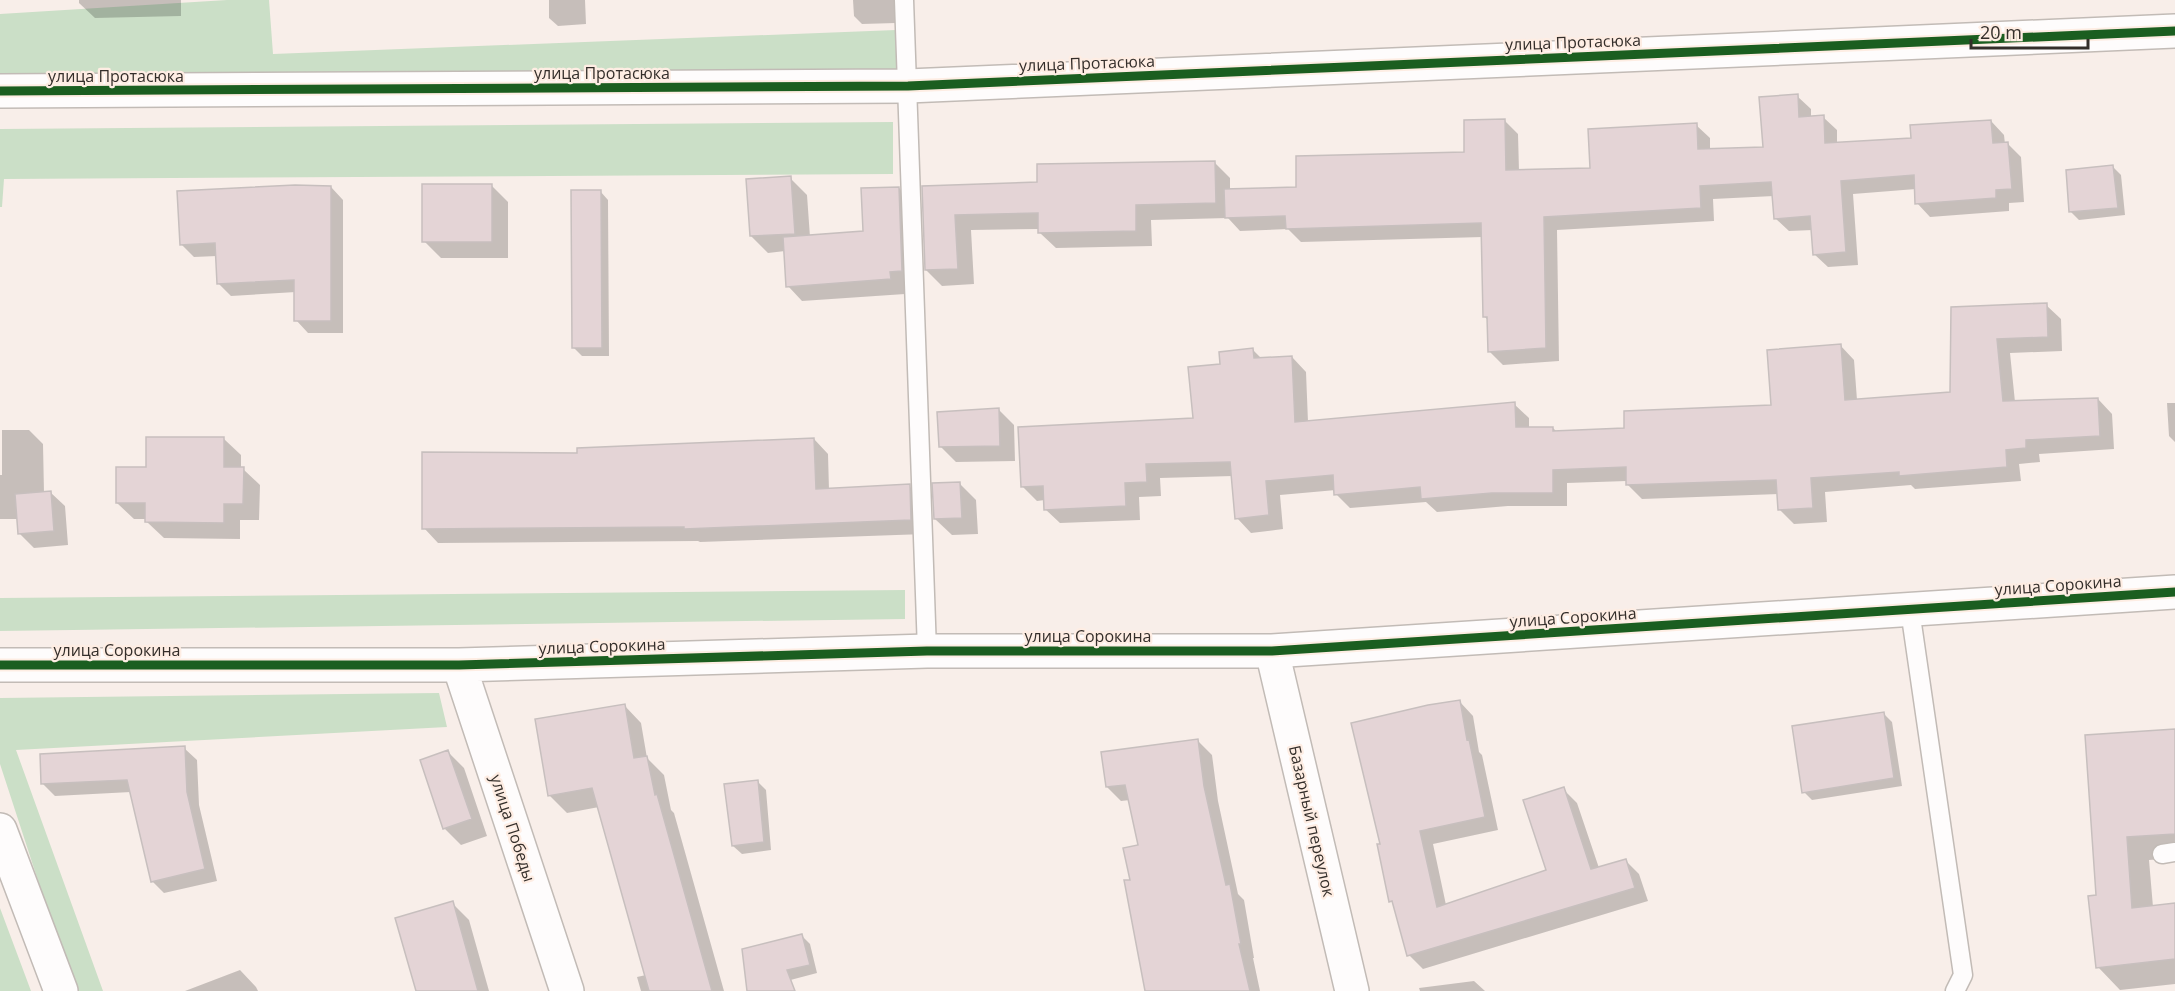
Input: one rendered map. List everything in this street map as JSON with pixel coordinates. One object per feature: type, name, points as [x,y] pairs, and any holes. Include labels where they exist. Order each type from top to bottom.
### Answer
[{"type":"street","name":"улица Протасюка","points":[[0,91],[908,86],[2175,31]]},
{"type":"street","name":"улица Сорокина","points":[[0,665],[459,665],[927,651],[1272,651],[2175,592]]},
{"type":"street","name":"Базарный переулок","points":[[1272,651],[1352,991]]},
{"type":"street","name":"улица Победы","points":[[459,665],[567,991]]},
{"type":"street","points":[[0,830],[61,991]]},
{"type":"lane","points":[[904,0],[927,651]]},
{"type":"lane","points":[[1910,610],[1963,975],[1955,991]]},
{"type":"green space","points":[[227,0],[269,0],[273,54],[896,30],[897,69],[122,94],[0,94],[0,14]]},
{"type":"green space","points":[[893,122],[893,174],[4,179],[2,207],[0,207],[0,129]]},
{"type":"green space","points":[[905,590],[905,619],[0,631],[0,598]]},
{"type":"green space","points":[[439,693],[447,727],[16,750],[103,991],[74,991],[0,764],[0,698]]},
{"type":"green space","points":[[0,908],[31,991],[0,991]]},
{"type":"building","points":[[1798,94],[1799,117],[1824,115],[1825,143],[1911,138],[1910,125],[1991,120],[1993,143],[2008,142],[2012,189],[1996,190],[1996,198],[1915,204],[1914,175],[1841,181],[1846,252],[1813,255],[1810,216],[1774,219],[1771,182],[1700,186],[1701,208],[1544,217],[1546,348],[1488,352],[1487,317],[1483,317],[1481,223],[1286,229],[1285,216],[1225,218],[1224,189],[1296,187],[1296,156],[1464,152],[1464,120],[1505,119],[1506,170],[1590,168],[1588,129],[1697,123],[1698,149],[1763,147],[1759,97]]},
{"type":"building","points":[[1215,161],[1216,203],[1136,205],[1136,231],[1038,233],[1038,213],[955,215],[958,269],[925,270],[922,186],[1037,182],[1037,164]]},
{"type":"building","points":[[2113,165],[2118,208],[2069,212],[2066,170]]},
{"type":"building","points":[[791,176],[795,234],[750,236],[746,179]]},
{"type":"building","points":[[422,184],[492,184],[492,242],[422,242]]},
{"type":"building","points":[[295,185],[331,186],[331,321],[294,321],[294,280],[217,284],[215,243],[180,245],[177,191]]},
{"type":"building","points":[[899,187],[902,271],[890,272],[891,279],[786,287],[783,237],[863,231],[861,188]]},
{"type":"building","points":[[571,190],[601,190],[602,348],[572,348]]},
{"type":"building","points":[[2047,303],[2048,337],[1997,339],[2003,401],[2098,398],[2100,436],[2026,440],[2026,448],[2006,450],[2007,467],[1899,476],[1899,472],[1811,478],[1813,508],[1778,510],[1776,480],[1626,485],[1626,467],[1553,470],[1553,493],[1492,493],[1421,499],[1420,487],[1334,495],[1333,475],[1266,481],[1269,515],[1235,519],[1230,462],[1146,464],[1147,482],[1125,483],[1126,506],[1044,510],[1043,486],[1021,487],[1018,427],[1193,418],[1188,367],[1220,364],[1219,352],[1253,348],[1254,358],[1292,356],[1295,422],[1515,402],[1516,427],[1553,427],[1553,431],[1624,428],[1624,411],[1771,405],[1767,350],[1841,344],[1845,400],[1950,392],[1951,307]]},
{"type":"building","points":[[999,408],[1000,446],[939,447],[937,412]]},
{"type":"building","points":[[146,437],[224,437],[224,467],[244,467],[243,504],[224,504],[224,523],[145,522],[145,503],[116,503],[116,467],[146,467]]},
{"type":"building","points":[[814,438],[816,489],[910,484],[911,520],[684,529],[684,527],[422,529],[422,452],[577,453],[577,448]]},
{"type":"building","points":[[960,482],[962,518],[934,519],[932,483]]},
{"type":"building","points":[[51,491],[54,531],[18,534],[15,494]]},
{"type":"building","points":[[1460,700],[1485,817],[1420,831],[1437,907],[1546,870],[1523,800],[1564,787],[1591,869],[1626,859],[1635,888],[1407,956],[1392,901],[1389,902],[1377,844],[1380,844],[1351,723]]},
{"type":"building","points":[[625,704],[634,758],[647,756],[655,795],[657,794],[712,991],[649,991],[592,788],[548,796],[535,719]]},
{"type":"building","points":[[1884,712],[1894,778],[1802,793],[1792,726]]},
{"type":"building","points":[[2175,729],[2175,834],[2127,837],[2132,908],[2175,903],[2175,959],[2096,968],[2088,896],[2096,895],[2085,735]]},
{"type":"building","points":[[1198,739],[1204,786],[1226,885],[1230,884],[1241,944],[1239,944],[1250,991],[1145,991],[1124,880],[1130,880],[1123,848],[1138,845],[1125,785],[1106,787],[1101,752]]},
{"type":"building","points":[[185,746],[187,792],[205,869],[151,882],[127,780],[41,784],[40,754]]},
{"type":"building","points":[[448,750],[472,819],[443,829],[420,760]]},
{"type":"building","points":[[758,780],[764,842],[732,846],[724,784]]},
{"type":"building","points":[[453,901],[478,991],[416,991],[395,918]]},
{"type":"building","points":[[802,934],[810,965],[787,970],[795,991],[747,991],[742,949]]},
{"type":"cycle path","points":[[0,91],[908,86],[2175,31]]},
{"type":"cycle path","points":[[0,665],[459,665],[927,651],[1272,651],[2175,592]]}]
